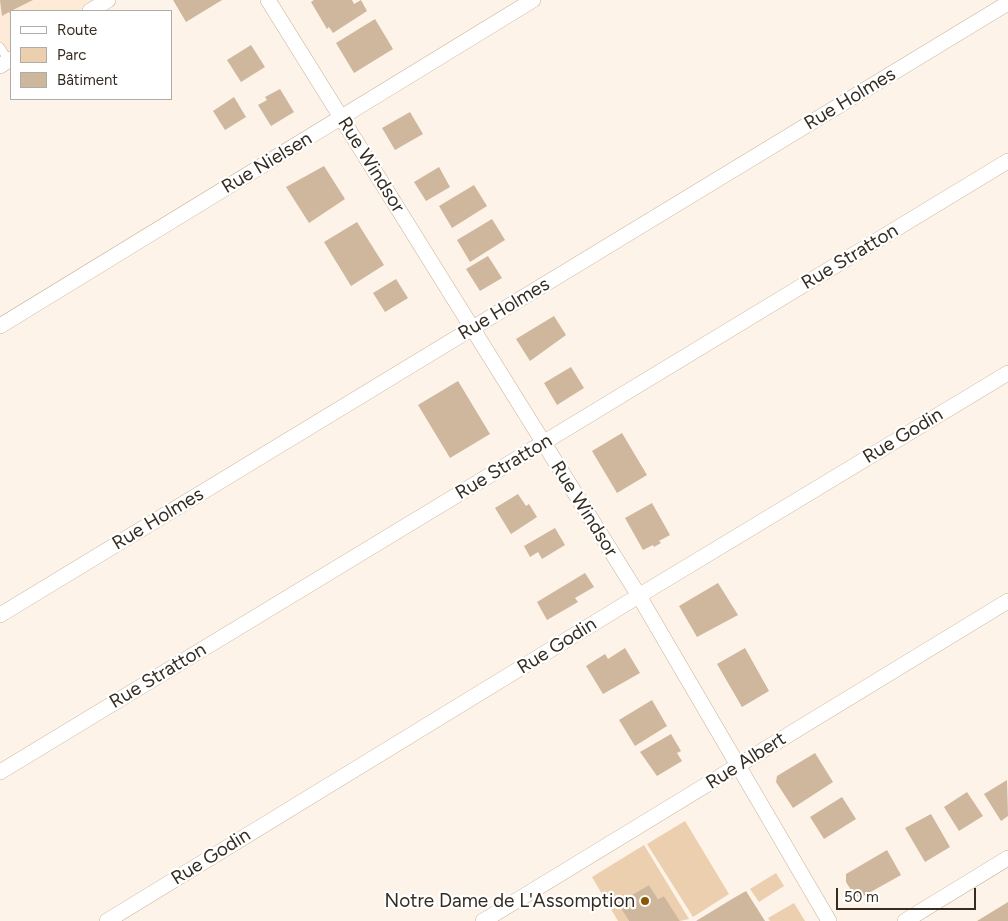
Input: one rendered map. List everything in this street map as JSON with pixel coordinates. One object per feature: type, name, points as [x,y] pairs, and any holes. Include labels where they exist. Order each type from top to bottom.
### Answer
[{"type":"street","points":[[92,10],[108,0]]},
{"type":"street","name":"Rue Windsor","points":[[268,0],[474,328],[543,443],[639,596],[829,921]]},
{"type":"street","name":"Rue Nielsen","points":[[0,326],[533,0]]},
{"type":"street","name":"Rue Holmes","points":[[0,615],[1008,3]]},
{"type":"street","name":"Rue Stratton","points":[[0,772],[1008,161]]},
{"type":"street","name":"Rue Godin","points":[[107,921],[639,596],[1008,374]]},
{"type":"street","name":"Rue Albert","points":[[483,921],[1008,601]]},
{"type":"street","points":[[905,921],[1008,858]]},
{"type":"lane","points":[[0,47],[7,62]]},
{"type":"shaded area","points":[[0,0],[108,0],[92,10],[10,10],[10,60],[0,66]]},
{"type":"green space","points":[[685,821],[729,894],[693,917],[647,844]]},
{"type":"green space","points":[[644,845],[689,919],[680,921],[664,896],[658,899],[649,885],[619,903],[629,921],[618,921],[592,877]]},
{"type":"green space","points":[[776,873],[784,886],[759,902],[750,889]]},
{"type":"green space","points":[[794,903],[805,921],[770,921],[768,918]]},
{"type":"building","points":[[0,0],[33,0],[10,10],[10,14],[9,12],[2,16]]},
{"type":"building","points":[[173,0],[222,0],[186,22]]},
{"type":"building","points":[[314,0],[352,0],[354,4],[361,0],[367,11],[333,33],[329,27],[327,29],[311,2]]},
{"type":"building","points":[[375,19],[393,49],[354,73],[336,43]]},
{"type":"building","points":[[251,45],[265,67],[241,82],[227,60]]},
{"type":"building","points":[[280,89],[294,112],[271,126],[258,105],[267,100],[265,97]]},
{"type":"building","points":[[234,97],[246,117],[225,130],[213,111]]},
{"type":"building","points":[[410,112],[423,134],[395,150],[382,128]]},
{"type":"building","points":[[324,166],[345,199],[309,223],[286,187]]},
{"type":"building","points":[[439,167],[450,187],[426,201],[414,182]]},
{"type":"building","points":[[474,185],[487,206],[452,228],[439,206]]},
{"type":"building","points":[[492,219],[505,240],[470,262],[457,240]]},
{"type":"building","points":[[357,222],[384,265],[351,286],[324,242]]},
{"type":"building","points":[[488,256],[502,278],[480,291],[466,269]]},
{"type":"building","points":[[396,279],[408,298],[385,312],[373,293]]},
{"type":"building","points":[[554,316],[566,335],[530,361],[516,339]]},
{"type":"building","points":[[571,367],[584,388],[557,405],[544,383]]},
{"type":"building","points":[[458,381],[490,434],[450,458],[418,405]]},
{"type":"building","points":[[622,433],[647,475],[617,493],[592,451]]},
{"type":"building","points":[[518,494],[526,506],[529,504],[537,517],[511,534],[495,508]]},
{"type":"building","points":[[652,503],[670,535],[659,541],[661,543],[654,547],[653,545],[643,550],[625,518]]},
{"type":"building","points":[[555,528],[565,545],[542,559],[538,552],[530,557],[524,546]]},
{"type":"building","points":[[585,573],[594,587],[575,598],[578,602],[547,620],[537,602]]},
{"type":"building","points":[[718,583],[738,615],[697,637],[679,606]]},
{"type":"building","points":[[625,648],[640,673],[603,694],[586,666],[605,654],[608,659]]},
{"type":"building","points":[[745,648],[769,691],[742,707],[717,664]]},
{"type":"building","points":[[652,700],[667,726],[635,746],[619,720]]},
{"type":"building","points":[[671,734],[681,751],[677,753],[682,761],[657,776],[640,752]]},
{"type":"building","points":[[815,753],[833,782],[793,808],[776,782],[777,776]]},
{"type":"building","points":[[1007,780],[1008,816],[1001,821],[984,794]]},
{"type":"building","points":[[967,792],[983,816],[959,831],[944,807]]},
{"type":"building","points":[[842,797],[856,819],[824,839],[810,817]]},
{"type":"building","points":[[931,814],[950,847],[925,862],[905,828]]},
{"type":"building","points":[[887,850],[901,875],[860,898],[853,893],[846,882],[846,874]]},
{"type":"building","name":"Notre Dame de L'Assomption","points":[[649,885],[658,899],[664,896],[680,921],[629,921],[618,903]]},
{"type":"building","points":[[746,891],[765,921],[696,921],[732,899]]},
{"type":"building","points":[[1008,902],[1008,921],[977,921]]},
{"type":"place","name":"Notre Dame de L'Assomption","points":[[645,901]]}]
